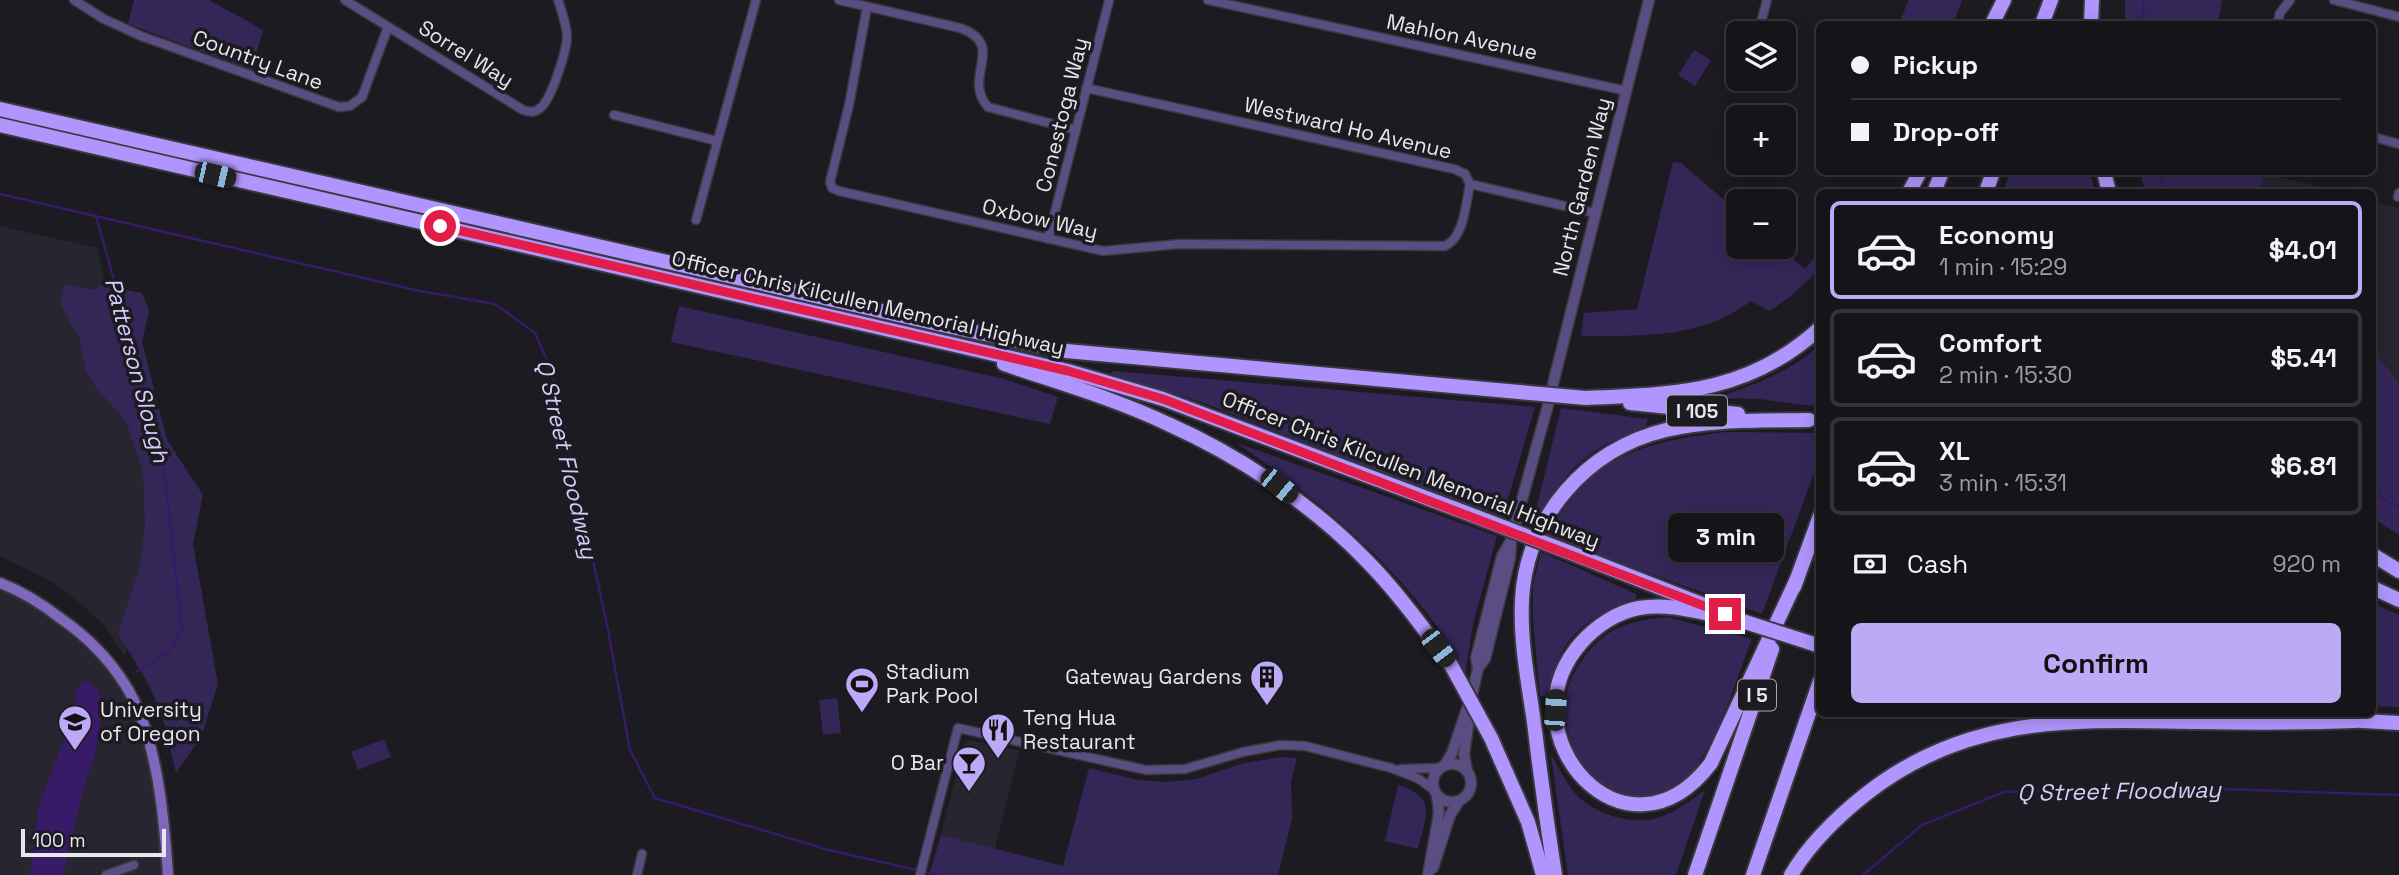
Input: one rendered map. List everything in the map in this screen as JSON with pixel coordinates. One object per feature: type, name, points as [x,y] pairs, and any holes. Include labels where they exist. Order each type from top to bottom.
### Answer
[{"type":"highway","points":[[1995,21],[2004,0]]},
{"type":"highway","points":[[2043,21],[2051,0]]},
{"type":"highway","points":[[2091,21],[2092,0]]},
{"type":"highway","name":"Officer Chris Kilcullen Memorial Highway","points":[[0,109],[1066,351],[1814,421]]},
{"type":"highway","name":"Officer Chris Kilcullen Memorial Highway","points":[[0,125],[1068,371],[1163,399],[1477,517],[1739,620],[1816,645]]},
{"type":"highway","points":[[1587,398],[1662,395],[1717,385],[1765,367],[1790,353],[1816,331]]},
{"type":"highway","points":[[930,339],[1168,423],[1234,457],[1279,486],[1364,558],[1451,665],[1491,738],[1528,822],[1543,875]]},
{"type":"highway","points":[[1555,875],[1522,626],[1525,573],[1541,526],[1578,476],[1612,451],[1643,436],[1700,424],[1814,421]]},
{"type":"highway","name":"I 5","points":[[1695,875],[1816,527]]},
{"type":"highway","points":[[2376,557],[2399,571]]},
{"type":"highway","points":[[1739,620],[1682,608],[1640,608],[1611,618],[1596,628],[1572,654],[1559,679],[1556,695],[1557,729],[1569,765],[1594,794],[1628,810],[1647,811],[1682,795],[1699,780],[1711,762],[1797,579]]},
{"type":"highway","points":[[2376,589],[2399,600]]},
{"type":"highway","points":[[1753,875],[1816,693]]},
{"type":"highway","points":[[2308,717],[2399,723]]},
{"type":"highway","points":[[1791,875],[1813,843],[1846,809],[1881,782],[1911,763],[1948,746],[1984,734],[2021,726],[2071,722],[2354,721]]},
{"type":"main road","points":[[0,583],[46,607],[73,627],[102,654],[125,684],[142,720],[159,784],[168,875]]},
{"type":"street","name":"Country Lane","points":[[74,0],[104,19],[141,36],[340,107],[351,106],[362,97],[388,27]]},
{"type":"street","name":"Sorrel Way","points":[[345,0],[523,110],[534,112],[546,102],[565,52],[566,24],[558,0]]},
{"type":"street","points":[[696,220],[756,0]]},
{"type":"street","points":[[839,0],[960,28],[971,33],[983,48],[978,87],[981,98],[988,107],[1076,130]]},
{"type":"street","name":"Mahlon Avenue","points":[[1208,0],[1627,91]]},
{"type":"street","name":"North Garden Way","points":[[1553,384],[1649,0]]},
{"type":"street","points":[[1761,21],[1767,0]]},
{"type":"street","points":[[2278,21],[2280,13],[2290,0]]},
{"type":"street","points":[[2334,0],[2399,17]]},
{"type":"street","name":"Conestoga Way","points":[[1048,239],[1109,1]]},
{"type":"street","name":"Oxbow Way","points":[[867,7],[851,96],[830,182],[832,188],[1103,251],[1180,244],[1439,247],[1449,244],[1458,233],[1470,184]]},
{"type":"street","name":"Westward Ho Avenue","points":[[1086,88],[1454,169],[1465,174],[1470,184],[1595,214]]},
{"type":"street","points":[[614,115],[717,141]]},
{"type":"street","points":[[2376,138],[2399,144]]},
{"type":"street","points":[[1515,525],[1548,405]]},
{"type":"street","points":[[1429,875],[1439,854],[1450,816],[1471,788],[1464,754],[1478,668],[1476,658],[1503,556],[1511,539],[1510,558],[1485,659],[1478,668]]},
{"type":"street","points":[[1429,875],[1439,813],[1434,778],[1452,753],[1473,691]]},
{"type":"street","points":[[920,875],[958,728],[1146,771],[1185,769],[1243,752],[1281,745],[1305,746],[1391,768],[1419,779],[1447,801],[1459,801]]},
{"type":"street","points":[[1391,768],[1457,765],[1467,771]]},
{"type":"street","points":[[637,875],[642,854]]},
{"type":"street","points":[[106,875],[134,865]]},
{"type":"shaded area","points":[[134,0],[209,0],[263,30],[252,70],[128,24]]},
{"type":"shaded area","points":[[1909,0],[1962,0],[1954,21],[1899,21]]},
{"type":"shaded area","points":[[2125,0],[2222,0],[2218,21],[2125,21]]},
{"type":"shaded area","points":[[1694,50],[1711,60],[1695,86],[1678,75]]},
{"type":"shaded area","points":[[1673,162],[1681,163],[1726,202],[1726,259],[1793,259],[1805,269],[1816,256],[1816,273],[1790,297],[1769,311],[1751,301],[1706,325],[1671,332],[1617,336],[1581,336],[1584,313],[1637,309]]},
{"type":"shaded area","points":[[2009,175],[2091,175],[2094,189],[2004,189]]},
{"type":"shaded area","points":[[2141,175],[2263,175],[2260,189],[2144,189]]},
{"type":"shaded area","points":[[2263,175],[2272,175],[2327,189],[2260,189]]},
{"type":"shaded area","points":[[2376,202],[2399,208],[2399,383],[2376,354]]},
{"type":"shaded area","points":[[0,226],[97,248],[164,501],[125,657],[105,626],[79,602],[53,582],[0,556]]},
{"type":"shaded area","points":[[65,284],[95,290],[100,285],[142,293],[149,311],[142,342],[167,440],[203,495],[193,544],[218,684],[201,737],[176,773],[164,722],[149,685],[118,633],[140,566],[145,525],[143,471],[126,421],[97,389],[86,372],[80,339],[60,304]]},
{"type":"shaded area","points":[[679,306],[1004,379],[1058,397],[1050,424],[671,342]]},
{"type":"shaded area","points":[[1816,348],[1816,406],[1760,399],[1716,398],[1758,383]]},
{"type":"shaded area","points":[[2376,354],[2399,383],[2399,535],[2376,520]]},
{"type":"shaded area","points":[[1114,371],[1535,407],[1502,519],[1204,403],[1110,374]]},
{"type":"shaded area","points":[[1561,408],[1648,419],[1646,426],[1610,442],[1583,460],[1561,483],[1539,516],[1535,514]]},
{"type":"shaded area","points":[[1726,432],[1816,433],[1816,468],[1762,614],[1546,536],[1579,489],[1600,470],[1633,452],[1688,437]]},
{"type":"shaded area","points":[[1237,443],[1497,536],[1473,624],[1465,675],[1441,632],[1420,604],[1373,552],[1294,484]]},
{"type":"shaded area","points":[[1541,552],[1636,594],[1636,599],[1601,614],[1576,633],[1559,659],[1549,696],[1540,696],[1533,622],[1533,585]]},
{"type":"shaded area","name":"University of Oregon","points":[[0,583],[73,627],[125,684],[159,784],[168,875],[0,875]]},
{"type":"shaded area","points":[[2376,604],[2399,615],[2399,707],[2376,706]]},
{"type":"shaded area","points":[[1667,617],[1752,639],[1717,731],[1698,765],[1673,789],[1657,796],[1622,796],[1598,785],[1581,763],[1569,736],[1566,695],[1584,657],[1607,634],[1634,622]]},
{"type":"shaded area","points":[[85,680],[96,687],[103,703],[95,755],[84,787],[63,875],[30,875],[39,806],[76,706],[75,691]]},
{"type":"shaded area","points":[[837,698],[841,733],[823,735],[819,700]]},
{"type":"shaded area","points":[[384,739],[391,757],[358,770],[351,752]]},
{"type":"shaded area","points":[[969,740],[1019,751],[995,849],[941,835],[964,744]]},
{"type":"shaded area","points":[[1551,755],[1577,796],[1599,811],[1618,818],[1658,818],[1705,790],[1676,875],[1568,875]]},
{"type":"shaded area","points":[[1281,757],[1297,758],[1291,781],[1292,819],[1278,875],[929,875],[941,835],[1063,866],[1089,768],[1138,780],[1166,782],[1196,779],[1244,763]]},
{"type":"shaded area","points":[[1398,785],[1411,790],[1424,802],[1426,818],[1418,849],[1385,841]]},
{"type":"waterway","points":[[2142,21],[2144,0]]},
{"type":"waterway","points":[[2159,175],[2163,189]]},
{"type":"waterway","name":"Q Street Floodway","points":[[0,194],[420,291],[495,304],[535,333],[553,374],[608,630],[630,750],[655,798],[829,850],[938,875]]},
{"type":"waterway","name":"Patterson Slough","points":[[96,216],[162,451],[182,629],[169,652],[137,671]]},
{"type":"waterway","points":[[2376,494],[2399,508]]},
{"type":"waterway","name":"Q Street Floodway","points":[[1863,875],[1922,825],[2004,792],[2164,787],[2399,795]]},
{"type":"place","name":"Gateway Gardens","points":[[1267,707]]},
{"type":"place","name":"Stadium Park Pool","points":[[862,714]]},
{"type":"place","name":"University of Oregon","points":[[75,752]]},
{"type":"place","name":"Teng Hua Restaurant","points":[[998,760]]},
{"type":"place","name":"O Bar","points":[[969,793]]},
{"type":"route","points":[[440,226],[1068,371],[1163,399],[1725,614]]}]
